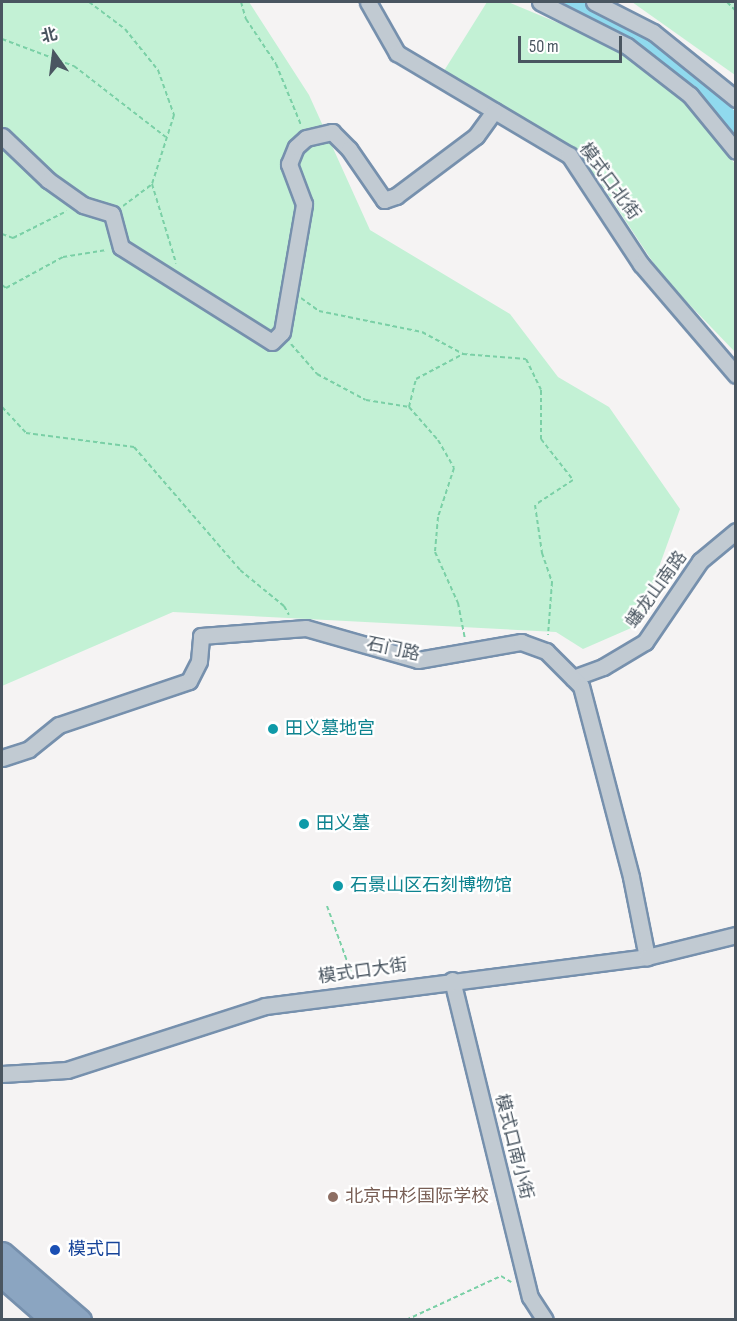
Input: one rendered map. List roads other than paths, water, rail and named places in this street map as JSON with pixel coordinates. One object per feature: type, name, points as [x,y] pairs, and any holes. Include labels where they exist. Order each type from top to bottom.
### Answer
[{"type":"highway","points":[[2,1253],[80,1320]]},
{"type":"highway","points":[[2,1276],[52,1320]]},
{"type":"street","name":"模式口北街","points":[[368,2],[397,53],[569,155],[641,264],[735,375]]},
{"type":"street","points":[[540,2],[627,46],[690,95],[735,151]]},
{"type":"street","points":[[594,2],[653,32],[735,99]]},
{"type":"street","points":[[2,136],[48,180],[83,205],[112,214],[121,247],[272,342],[282,332],[304,204],[289,164],[296,147],[306,138],[332,132],[349,149],[384,200],[396,196],[476,136],[494,111]]},
{"type":"street","name":"蟠龙山南路","points":[[573,678],[603,667],[645,642],[700,561],[735,531]]},
{"type":"street","name":"石门路","points":[[2,758],[29,749],[58,725],[124,706],[189,681],[199,661],[201,636],[306,628],[418,660],[521,642],[546,651],[573,678],[584,698],[631,877],[646,957]]},
{"type":"street","name":"模式口大街","points":[[2,1074],[67,1071],[265,1006],[452,980],[646,957],[735,935]]},
{"type":"street","name":"模式口南小街","points":[[452,980],[530,1297],[545,1320]]},
{"type":"waterway","points":[[572,2],[634,32],[707,89],[736,125]]},
{"type":"place","name":"田义墓地宫","points":[[273,729]]},
{"type":"place","name":"田义墓","points":[[304,824]]},
{"type":"place","name":"石景山区石刻博物馆","points":[[338,886]]},
{"type":"place","name":"北京中杉国际学校","points":[[333,1197]]},
{"type":"place","name":"模式口","points":[[55,1250]]}]
